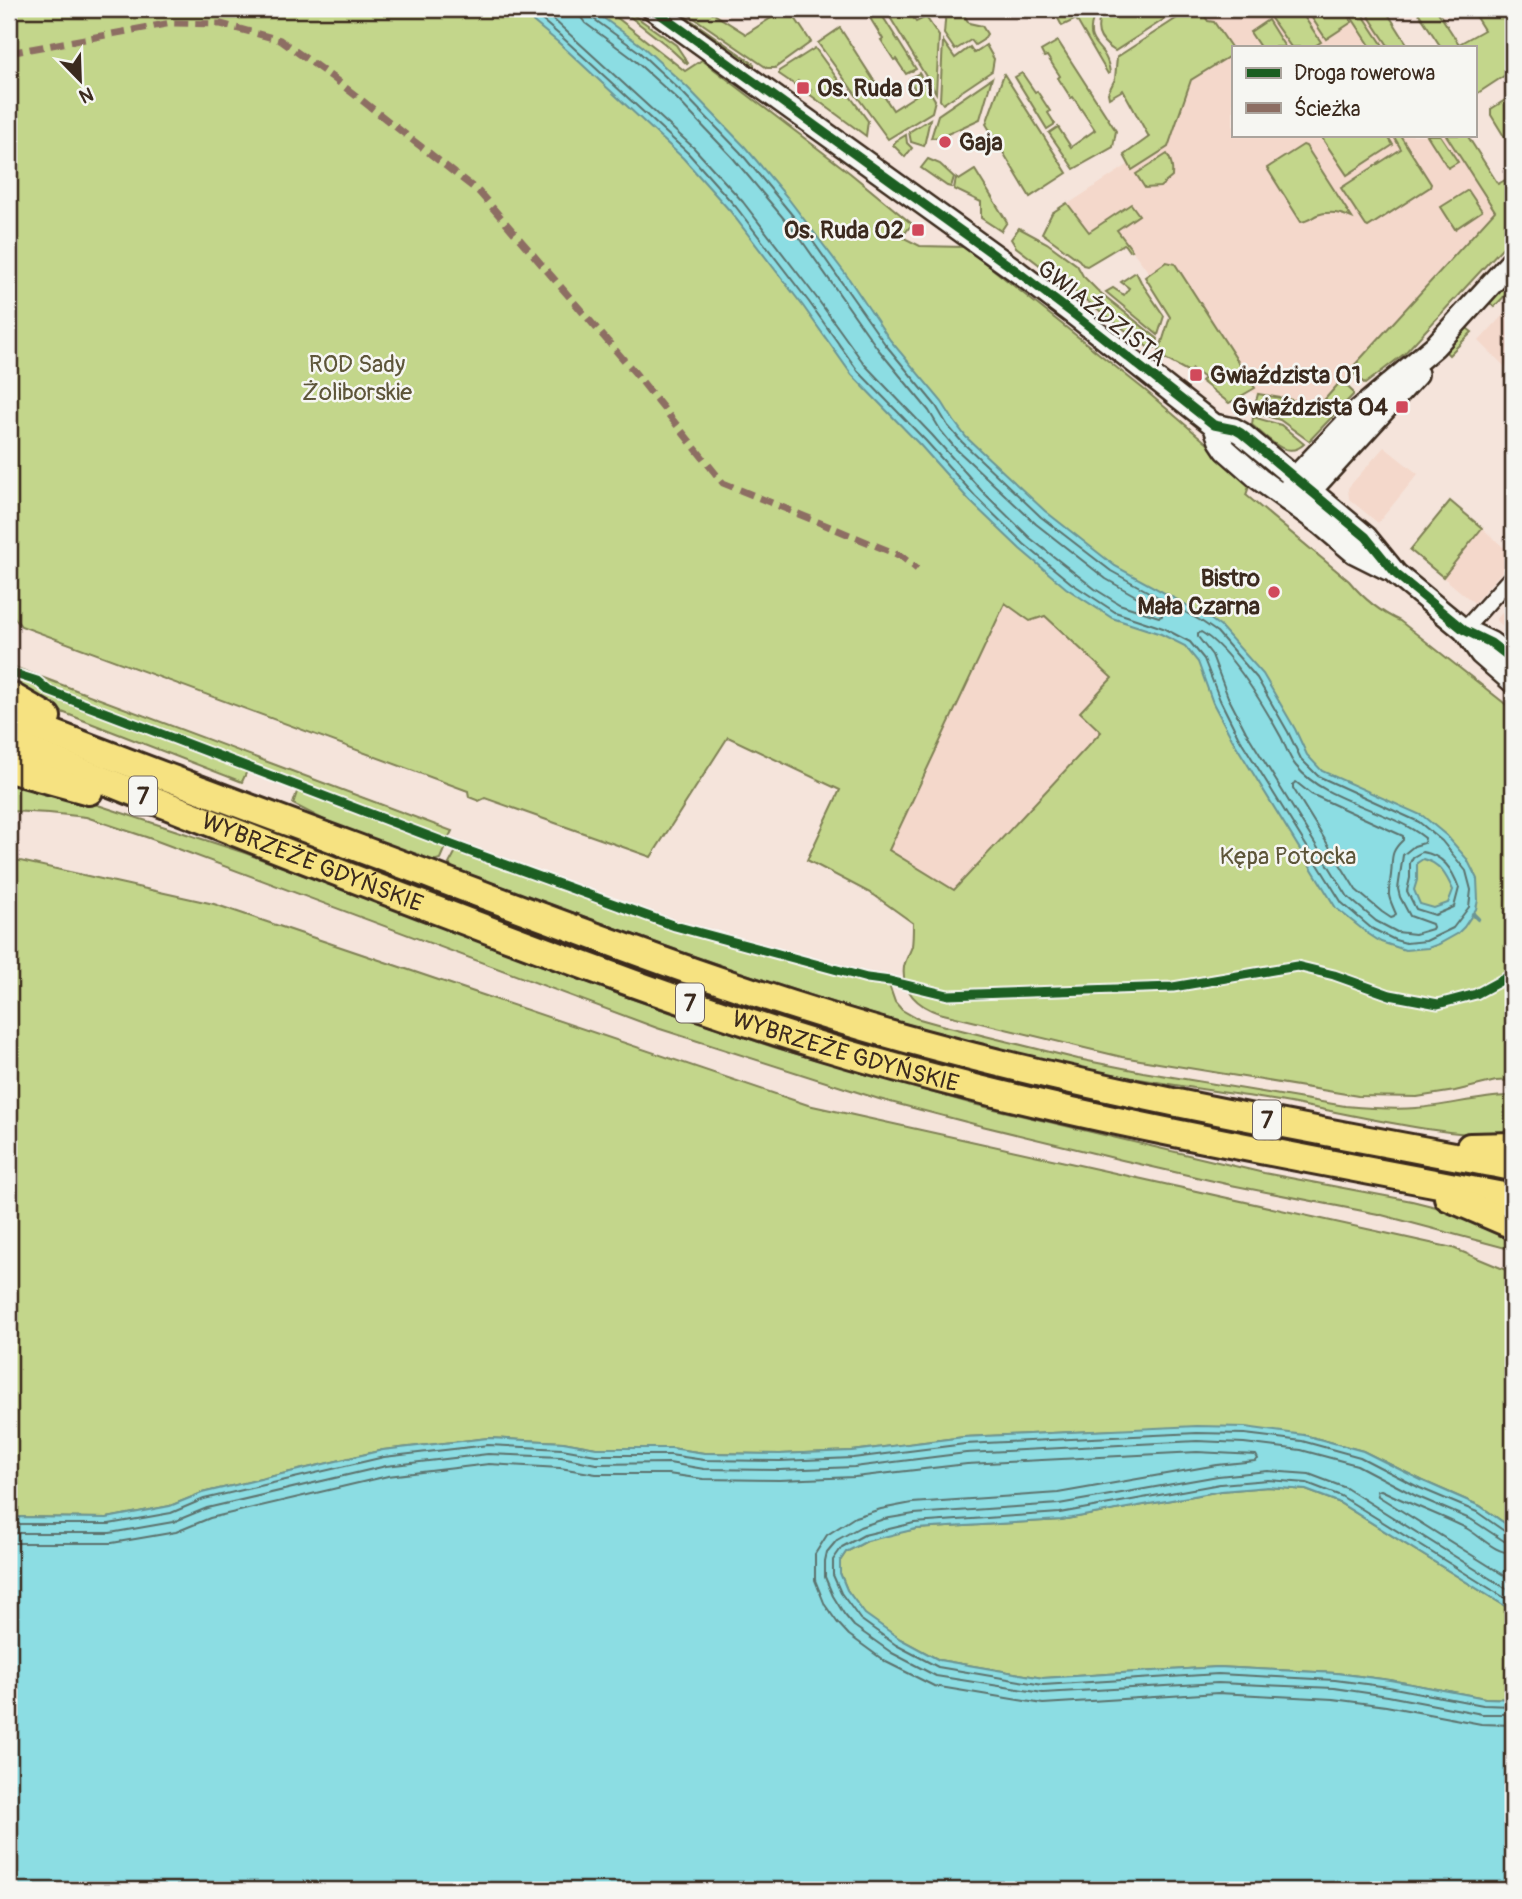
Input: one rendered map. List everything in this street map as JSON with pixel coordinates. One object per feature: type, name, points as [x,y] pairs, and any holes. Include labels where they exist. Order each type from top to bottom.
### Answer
[{"type":"highway","name":"7","points":[[9,695],[112,755]]},
{"type":"highway","name":"WYBRZEŻE GDYŃSKIE","points":[[9,716],[571,928],[820,1013],[936,1047],[1112,1089],[1513,1167]]},
{"type":"highway","name":"WYBRZEŻE GDYŃSKIE","points":[[9,743],[268,846],[642,987],[839,1051],[1046,1105],[1227,1144],[1513,1198]]},
{"type":"highway","points":[[9,769],[268,846]]},
{"type":"highway","points":[[1409,1147],[1513,1146]]},
{"type":"highway","points":[[1401,1177],[1513,1225]]},
{"type":"street","name":"GWIAŹDZISTA","points":[[653,9],[1018,272],[1214,425],[1241,433],[1366,537],[1396,573],[1464,630],[1491,643],[1513,660]]},
{"type":"street","points":[[1288,500],[1303,496],[1302,484],[1358,411],[1435,346],[1513,260]]},
{"type":"street","name":"GWIAŹDZISTA","points":[[1214,425],[1226,450],[1259,479],[1354,552],[1396,573]]},
{"type":"street","points":[[1464,630],[1513,575]]},
{"type":"street","name":"GWIAŹDZISTA","points":[[1464,630],[1481,654],[1513,682]]},
{"type":"shaded area","points":[[1197,9],[1364,9],[1388,46],[1232,46],[1232,136],[1447,136],[1495,211],[1300,431],[1214,360],[1109,219],[1089,232],[1068,204],[1166,140]]},
{"type":"shaded area","points":[[1513,304],[1513,360],[1505,367],[1479,341]]},
{"type":"shaded area","points":[[1384,447],[1418,474],[1378,523],[1349,499],[1348,488]]},
{"type":"shaded area","points":[[1482,528],[1513,556],[1513,559],[1474,603],[1443,577]]},
{"type":"shaded area","points":[[1513,600],[1513,635],[1496,620]]},
{"type":"shaded area","points":[[1005,603],[1030,621],[1045,616],[1112,678],[1102,732],[955,891],[888,851]]},
{"type":"green space","name":"ROD Sady Żoliborskie","points":[[9,9],[606,9],[685,71],[702,60],[850,173],[912,224],[902,237],[920,246],[965,247],[1146,391],[1251,481],[1246,495],[1349,581],[1366,599],[1400,621],[1513,710],[1513,1080],[1417,1097],[1358,1096],[1122,1057],[939,1013],[918,1002],[905,983],[904,967],[912,946],[913,923],[874,895],[807,860],[840,790],[728,737],[651,857],[485,798],[479,801],[469,797],[468,791],[21,626],[9,611]],"holes":[[[1005,603],[1030,621],[1045,616],[1112,678],[1080,712],[1101,732],[954,890],[889,850]]]},
{"type":"green space","points":[[620,9],[625,9],[676,45],[688,63],[687,64]]},
{"type":"green space","points":[[667,9],[675,9],[754,64],[754,69]]},
{"type":"green space","points":[[681,9],[706,9],[746,34],[789,9],[811,42],[775,68],[767,68]]},
{"type":"green space","points":[[866,9],[878,9],[916,69],[906,74],[896,59],[894,60]]},
{"type":"green space","points":[[885,9],[908,9],[916,22],[926,17],[939,36],[936,93]]},
{"type":"green space","points":[[946,9],[960,9],[969,23],[982,26],[987,34],[983,40],[975,45],[971,40],[955,50],[944,34]]},
{"type":"green space","points":[[1053,9],[1096,9],[1092,23],[1092,39],[1104,54],[1110,73],[1108,74],[1076,19],[1062,26]]},
{"type":"green space","points":[[1103,9],[1180,9],[1115,51],[1104,43],[1099,33]]},
{"type":"green space","points":[[1191,9],[1206,9],[1204,15],[1208,21],[1214,22],[1232,49],[1232,55],[1191,80],[1168,147],[1132,170],[1124,155],[1149,137],[1123,90],[1109,98],[1108,93],[1115,79],[1117,57]]},
{"type":"green space","points":[[1276,9],[1299,9],[1321,42],[1315,46],[1290,46],[1268,14]]},
{"type":"green space","points":[[1306,9],[1343,9],[1352,22],[1326,39]]},
{"type":"green space","points":[[1346,9],[1359,9],[1383,46],[1370,46]]},
{"type":"green space","points":[[1364,9],[1385,9],[1408,46],[1388,46]]},
{"type":"green space","points":[[1416,9],[1436,9],[1459,44],[1484,30],[1472,11],[1513,9],[1513,70],[1476,94],[1476,46],[1440,46]]},
{"type":"green space","points":[[1268,20],[1284,46],[1259,46],[1250,32]]},
{"type":"green space","points":[[840,28],[893,110],[918,94],[909,79],[919,73],[935,100],[932,112],[888,139],[818,43]]},
{"type":"green space","points":[[943,41],[955,58],[970,47],[974,53],[986,45],[994,59],[992,71],[943,104],[940,100]]},
{"type":"green space","points":[[1058,41],[1116,131],[1113,147],[1074,169],[1049,133],[1058,127],[1071,147],[1095,130],[1058,78],[1060,76],[1047,56],[1044,57],[1041,51]]},
{"type":"green space","points":[[815,48],[868,121],[866,136],[809,94],[811,90],[798,81],[795,85],[779,74],[779,71]]},
{"type":"green space","points":[[1022,73],[1050,111],[1048,113],[1055,124],[1047,129],[1015,77]]},
{"type":"green space","points":[[1004,74],[1067,173],[1030,197],[986,124]]},
{"type":"green space","points":[[992,78],[980,119],[941,137],[931,138],[938,115]]},
{"type":"green space","points":[[1510,97],[1513,102],[1513,151],[1491,115],[1491,109]]},
{"type":"green space","points":[[930,119],[924,146],[911,142],[909,132]]},
{"type":"green space","points":[[906,135],[907,143],[912,148],[905,157],[893,145]]},
{"type":"green space","points":[[1321,136],[1388,136],[1393,145],[1347,175]]},
{"type":"green space","points":[[1394,136],[1401,136],[1431,184],[1430,187],[1368,227],[1341,188],[1401,149]]},
{"type":"green space","points":[[1428,136],[1441,136],[1458,162],[1448,168]]},
{"type":"green space","points":[[1447,136],[1468,136],[1498,184],[1507,179],[1513,187],[1513,236],[1404,354],[1365,384],[1351,369],[1495,211]]},
{"type":"green space","points":[[1303,145],[1352,218],[1326,213],[1301,222],[1267,168]]},
{"type":"green space","points":[[1167,154],[1172,165],[1172,177],[1160,187],[1145,188],[1136,174]]},
{"type":"green space","points":[[928,159],[940,164],[954,177],[951,187],[921,168]]},
{"type":"green space","points":[[975,170],[1007,222],[1001,231],[981,218],[981,202],[954,189],[956,178],[959,180]]},
{"type":"green space","points":[[1468,190],[1482,211],[1455,229],[1441,207]]},
{"type":"green space","points":[[1067,203],[1089,232],[1131,204],[1139,215],[1117,230],[1132,250],[1129,251],[1124,244],[1087,266],[1083,265],[1042,233],[1052,213]]},
{"type":"green space","points":[[1019,228],[1047,243],[1077,265],[1083,276],[1097,290],[1158,339],[1156,347],[1150,349],[1016,247],[1011,239]]},
{"type":"green space","points":[[1166,262],[1175,264],[1255,388],[1229,403],[1201,381],[1204,378],[1192,369],[1189,372],[1158,355],[1170,317],[1145,277]]},
{"type":"green space","points":[[1136,272],[1164,316],[1158,335],[1106,292],[1113,288],[1124,295],[1129,288],[1121,282]]},
{"type":"green space","points":[[1513,272],[1513,287],[1494,307],[1487,300]]},
{"type":"green space","points":[[1464,326],[1472,332],[1449,355],[1444,350]]},
{"type":"green space","points":[[1341,381],[1353,395],[1309,441],[1280,420],[1253,412],[1258,394],[1304,402],[1301,406],[1311,415]]},
{"type":"green space","points":[[1253,417],[1281,425],[1304,444],[1297,449],[1284,449],[1252,425]]},
{"type":"green space","points":[[1450,501],[1482,528],[1443,577],[1410,550]]},
{"type":"green space","points":[[9,665],[452,831],[448,839],[69,697],[40,680],[9,670]]},
{"type":"green space","points":[[9,676],[39,686],[61,701],[247,771],[242,782],[62,712],[9,685]]},
{"type":"green space","points":[[9,778],[245,853],[624,996],[773,1047],[973,1104],[1264,1173],[1444,1209],[1513,1236],[1513,1250],[1378,1214],[1122,1160],[879,1099],[657,1028],[149,838],[86,817],[9,811]]},
{"type":"green space","points":[[298,789],[445,847],[440,859],[433,861],[332,824],[293,804]]},
{"type":"green space","points":[[9,828],[11,859],[214,904],[808,1105],[1453,1248],[1513,1273],[1513,1529],[1480,1506],[1363,1451],[1304,1435],[1116,1430],[964,1437],[852,1451],[780,1454],[704,1453],[671,1448],[596,1448],[563,1442],[488,1438],[383,1450],[202,1493],[170,1506],[107,1518],[9,1517]]},
{"type":"green space","points":[[456,851],[674,929],[889,985],[895,1002],[902,1010],[916,1018],[941,1025],[1078,1059],[1345,1106],[1407,1109],[1508,1096],[1513,1136],[1425,1129],[1279,1101],[1127,1077],[914,1026],[715,964],[454,869],[449,864]]},
{"type":"green space","points":[[1268,1487],[1306,1490],[1338,1502],[1513,1611],[1513,1699],[1485,1698],[1336,1673],[1218,1667],[1043,1678],[939,1660],[900,1639],[865,1615],[847,1590],[840,1573],[840,1561],[846,1552],[867,1541],[916,1529],[1061,1520],[1221,1491]]},
{"type":"water","points":[[518,9],[591,9],[642,46],[688,88],[745,147],[787,197],[847,276],[890,340],[942,402],[966,437],[1045,511],[1115,566],[1205,615],[1221,627],[1263,674],[1307,755],[1322,771],[1423,816],[1447,836],[1467,859],[1477,879],[1476,909],[1464,927],[1439,944],[1405,950],[1381,942],[1336,908],[1232,739],[1213,703],[1198,662],[1185,646],[1161,634],[1112,618],[1066,588],[970,501],[852,375],[730,211],[683,158],[559,43]],"holes":[[[1423,859],[1434,863],[1448,879],[1453,890],[1448,903],[1434,908],[1420,904],[1414,890],[1417,863]]]},
{"type":"water","points":[[1197,1426],[1245,1427],[1304,1435],[1363,1451],[1480,1506],[1513,1529],[1513,1611],[1338,1502],[1306,1490],[1268,1487],[1221,1491],[1061,1520],[916,1529],[867,1541],[846,1552],[840,1561],[840,1573],[847,1590],[865,1614],[900,1639],[939,1660],[1043,1678],[1218,1667],[1336,1673],[1485,1698],[1513,1699],[1513,1890],[9,1890],[9,1517],[107,1518],[170,1506],[202,1493],[383,1450],[488,1438],[563,1442],[596,1448],[671,1448],[704,1453],[780,1454],[852,1451],[964,1437]]},
{"type":"waterway","points":[[1473,914],[1478,919]]},
{"type":"marked path","points":[[9,53],[171,23],[221,24],[280,40],[332,77],[479,192],[636,374],[723,483],[901,556],[917,569]]},
{"type":"cycle path","points":[[653,9],[1018,272],[1214,425],[1241,433],[1366,537],[1396,574],[1464,630],[1491,643],[1513,660]]},
{"type":"cycle path","points":[[9,672],[37,681],[49,691],[452,845],[675,926],[867,978],[948,995],[1173,987],[1297,966],[1334,975],[1390,995],[1438,1004],[1476,994],[1513,974]]},
{"type":"place","name":"Os. Ruda 01","points":[[803,88]]},
{"type":"place","name":"Gaja","points":[[945,142]]},
{"type":"place","name":"Os. Ruda 02","points":[[918,230]]},
{"type":"place","name":"Gwiaździsta 01","points":[[1196,375]]},
{"type":"place","name":"Gwiaździsta 04","points":[[1402,407]]},
{"type":"place","name":"Bistro Mała Czarna","points":[[1274,592]]},
{"type":"park label","name":"Kępa Potocka","points":[[1288,856]]}]
